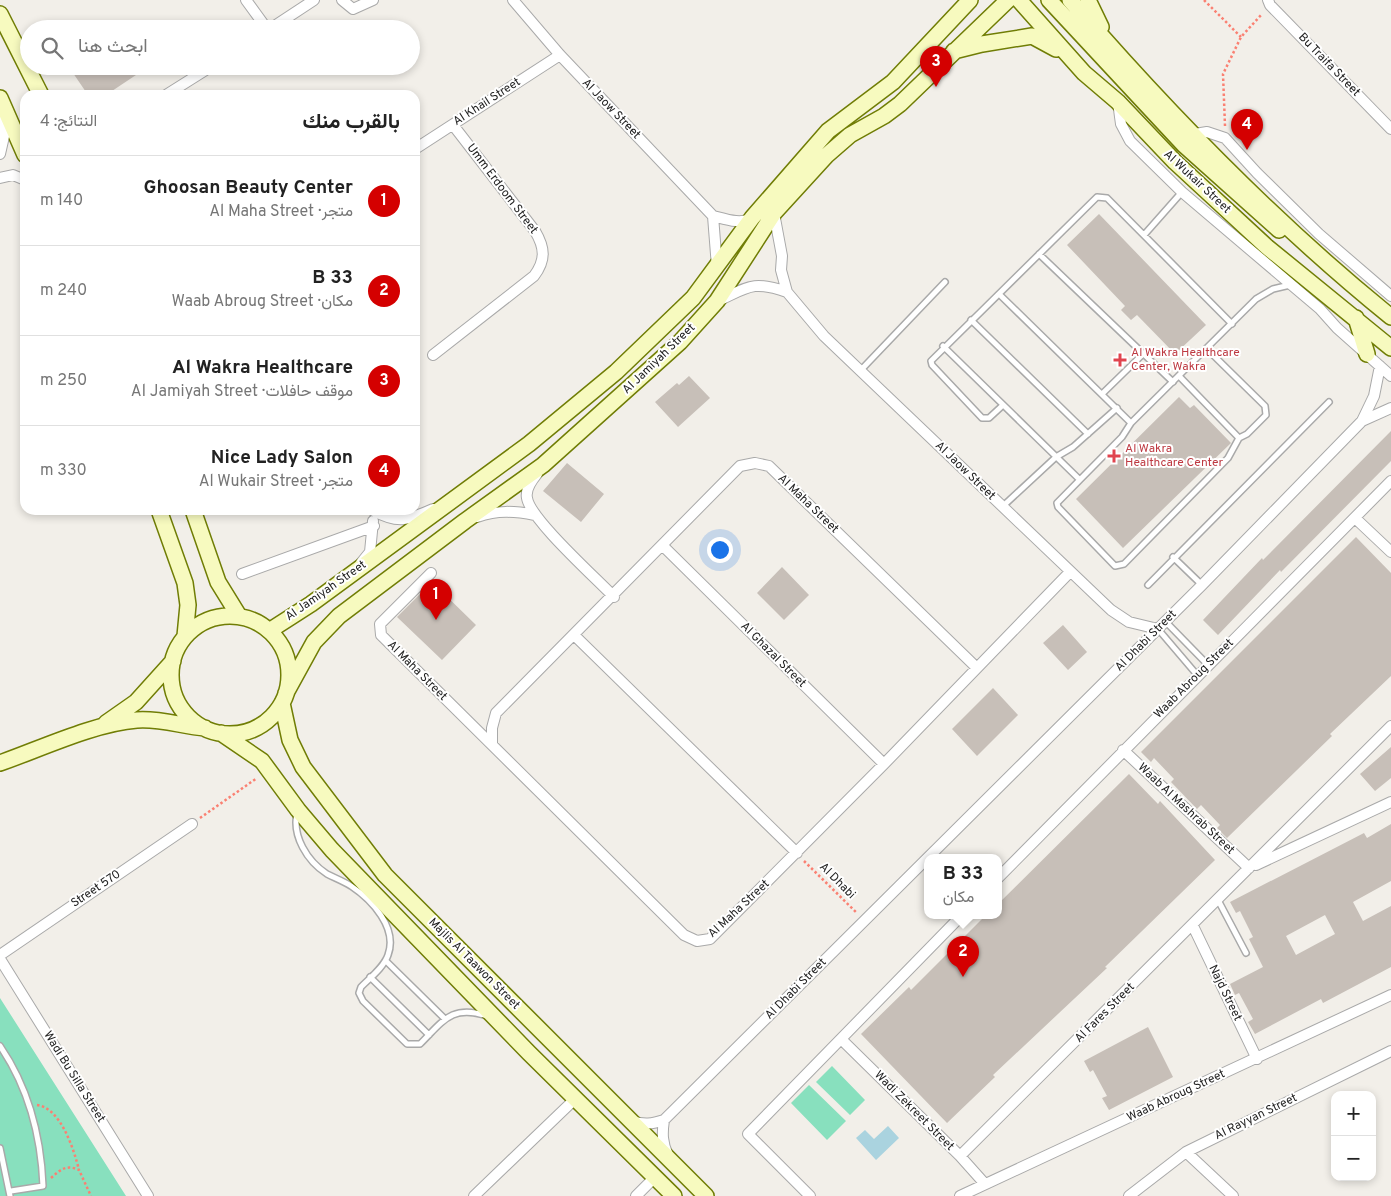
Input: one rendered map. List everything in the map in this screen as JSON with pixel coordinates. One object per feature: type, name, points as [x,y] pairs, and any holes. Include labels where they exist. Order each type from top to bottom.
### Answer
[{"type":"main road","points":[[950,19],[956,0]]},
{"type":"main road","name":"Al Jamiyah Street","points":[[269,630],[311,604],[454,500],[529,444],[616,372],[693,298],[752,218],[828,131],[893,82],[950,19],[970,0]]},
{"type":"main road","name":"Al Wukair Street","points":[[1018,0],[1084,72],[1118,102],[1175,162],[1267,247],[1391,348]]},
{"type":"main road","points":[[1049,0],[1184,145],[1267,221],[1349,282]]},
{"type":"main road","points":[[1070,0],[1112,49],[1278,218],[1391,317]]},
{"type":"main road","points":[[1088,0],[1112,49]]},
{"type":"main road","name":"Al Jamiyah Street","points":[[284,698],[314,642],[339,616],[543,465],[680,342],[717,301],[774,213],[827,155],[850,135],[884,116],[900,104],[1004,2]]},
{"type":"main road","points":[[0,14],[20,52]]},
{"type":"main road","points":[[953,52],[982,44],[1032,36],[1050,44],[1084,72]]},
{"type":"main road","points":[[32,75],[40,90]]},
{"type":"main road","points":[[2,102],[20,143]]},
{"type":"main road","points":[[1356,318],[1367,354]]},
{"type":"main road","points":[[100,728],[136,702],[172,661],[185,636],[188,605],[185,583],[161,515]]},
{"type":"main road","points":[[195,515],[218,582],[239,616]]},
{"type":"main road","points":[[0,763],[100,728],[135,720],[155,720],[180,726],[205,728],[222,733],[240,733],[256,728],[271,718],[284,698],[289,676],[287,659],[280,644],[269,630],[255,621],[239,616],[219,616],[201,623],[185,636]]},
{"type":"main road","points":[[172,661],[171,681],[177,700],[189,717],[205,728]]},
{"type":"main road","name":"Majlis Al Taawon Street","points":[[284,698],[290,740],[303,767],[385,875],[706,1196]]},
{"type":"main road","name":"Majlis Al Taawon Street","points":[[222,733],[262,761],[298,810],[332,850],[575,1099],[674,1196]]},
{"type":"street","points":[[246,0],[261,20]]},
{"type":"street","points":[[282,20],[314,0]]},
{"type":"street","points":[[342,0],[352,9],[373,0]]},
{"type":"street","name":"Al Jaow Street","points":[[513,0],[560,55],[713,216]]},
{"type":"street","name":"Bu Traifa Street","points":[[1269,2],[1391,129]]},
{"type":"street","name":"Al Khail Street","points":[[420,146],[560,55]]},
{"type":"street","points":[[174,90],[198,75]]},
{"type":"street","points":[[0,154],[5,132],[2,102]]},
{"type":"street","points":[[1118,102],[1120,124],[1130,141],[1182,192],[1320,309],[1353,344],[1391,376]]},
{"type":"street","name":"Umm Erdoom Street","points":[[433,356],[534,276],[540,268],[544,256],[543,245],[535,231],[453,125]]},
{"type":"street","points":[[1195,134],[1207,132],[1225,138],[1257,174],[1319,234],[1391,296]]},
{"type":"street","points":[[0,178],[13,175],[20,178]]},
{"type":"street","name":"Al Jaow Street","points":[[774,213],[782,256],[781,270],[787,292],[824,336],[1070,572],[1120,617],[1138,625],[1162,625]]},
{"type":"street","points":[[717,266],[713,216],[748,221],[752,218]]},
{"type":"street","points":[[717,301],[753,285],[767,285],[787,292]]},
{"type":"street","name":"Al Dhabi Street","points":[[932,854],[1202,585],[1362,421],[1374,396],[1380,366]]},
{"type":"street","name":"Al Dhabi Street","points":[[1362,421],[1391,408]]},
{"type":"street","name":"Al Maha Street","points":[[492,744],[492,728],[496,713],[614,597],[740,466],[755,463],[769,466],[977,668]]},
{"type":"street","points":[[543,465],[530,483],[526,497],[535,515],[614,597]]},
{"type":"street","name":"Waab Abroug Street","points":[[1002,874],[1391,481]]},
{"type":"street","points":[[420,515],[454,500]]},
{"type":"street","points":[[465,521],[495,511],[514,511],[535,515]]},
{"type":"street","points":[[355,572],[370,552],[374,526],[373,515]]},
{"type":"street","points":[[382,515],[390,519],[410,519],[419,515]]},
{"type":"street","points":[[1355,518],[1391,552]]},
{"type":"street","points":[[242,574],[374,526]]},
{"type":"street","name":"Al Ghazal Street","points":[[663,546],[884,764]]},
{"type":"street","name":"Al Maha Street","points":[[431,573],[380,624],[381,635],[684,935],[697,941],[710,938],[797,853],[1070,572]]},
{"type":"street","points":[[574,635],[797,853]]},
{"type":"street","name":"Al Fares Street","points":[[960,1156],[1193,926],[1248,868],[1391,726]]},
{"type":"street","name":"Waab Al Mashrab Street","points":[[1123,750],[1248,868]]},
{"type":"street","name":"Al Fares Street","points":[[1248,868],[1391,802]]},
{"type":"street","name":"Street 570","points":[[0,957],[192,824]]},
{"type":"street","name":"Al Dhabi Street","points":[[664,1120],[924,862]]},
{"type":"street","points":[[810,1196],[748,1134],[958,919]]},
{"type":"street","name":"Najd Street","points":[[1193,926],[1257,1059]]},
{"type":"street","name":"Wadi Bu Silla Street","points":[[0,957],[148,1196]]},
{"type":"street","name":"Waab Abroug Street","points":[[960,1196],[1391,995]]},
{"type":"street","name":"Wadi Zekreet Street","points":[[841,1039],[960,1156],[985,1184]]},
{"type":"street","name":"Al Rayyan Street","points":[[1129,1196],[1186,1152],[1391,1051]]},
{"type":"street","points":[[474,1196],[575,1099]]},
{"type":"street","points":[[631,1121],[647,1124],[664,1120],[662,1133],[664,1147],[670,1159]]},
{"type":"street","points":[[1186,1152],[1233,1196]]},
{"type":"street","points":[[636,1196],[655,1177]]},
{"type":"lane","points":[[1144,235],[1182,192]]},
{"type":"lane","points":[[1002,406],[989,418],[982,418],[932,364],[931,360],[1097,197],[1107,198],[1232,324]]},
{"type":"lane","points":[[1039,254],[1173,382]]},
{"type":"lane","points":[[860,371],[945,282]]},
{"type":"lane","points":[[1208,349],[1265,406],[1266,416],[1247,434],[1239,438],[1228,458],[1120,566],[1115,566],[1058,507],[1057,503],[1122,437],[1131,423],[1208,349],[1256,299],[1273,289],[1290,284]]},
{"type":"lane","points":[[999,294],[1131,423]]},
{"type":"lane","points":[[971,320],[1088,434]]},
{"type":"lane","points":[[944,346],[1002,406],[1079,479]]},
{"type":"lane","points":[[1102,394],[1144,354]]},
{"type":"lane","points":[[1179,376],[1239,438]]},
{"type":"lane","points":[[1148,585],[1173,557],[1329,402]]},
{"type":"lane","points":[[1002,507],[1056,457],[1073,448],[1117,408]]},
{"type":"lane","points":[[1173,557],[1202,585]]},
{"type":"lane","points":[[1162,625],[1208,665]]},
{"type":"lane","points":[[1162,625],[1198,676]]},
{"type":"lane","points":[[298,810],[295,824],[309,856],[326,873],[359,892],[386,922],[390,939],[386,961],[360,990],[360,997],[363,1001],[407,1044],[413,1046],[420,1044],[445,1019],[463,1012],[478,1013],[496,1019]]},
{"type":"lane","points":[[1218,900],[1246,954]]},
{"type":"lane","points":[[386,961],[445,1019]]},
{"type":"lane","points":[[370,977],[429,1035]]},
{"type":"lane","points":[[0,1046],[24,1090],[41,1152],[43,1186],[10,1193],[0,1148]]},
{"type":"path","points":[[1204,0],[1241,37]]},
{"type":"path","points":[[1225,138],[1223,74],[1241,37],[1269,2]]},
{"type":"path","points":[[192,824],[268,770]]},
{"type":"path","name":"Al Dhabi","points":[[797,853],[865,921]]},
{"type":"path","points":[[28,1104],[44,1106],[56,1117],[70,1142],[79,1170],[91,1196]]},
{"type":"path","points":[[43,1186],[60,1170],[69,1166],[79,1170]]},
{"type":"green space","points":[[0,998],[126,1196],[0,1196]]},
{"type":"green space","points":[[832,1066],[865,1100],[850,1115],[816,1082]]},
{"type":"green space","points":[[809,1085],[846,1121],[827,1140],[791,1103]]},
{"type":"water","points":[[888,1126],[899,1138],[876,1160],[856,1138],[865,1130],[874,1139]]},
{"type":"building","points":[[74,75],[136,75],[114,90],[85,90]]},
{"type":"building","points":[[1099,214],[1206,325],[1175,354],[1137,315],[1131,320],[1121,310],[1125,306],[1067,245]]},
{"type":"building","points":[[689,376],[710,398],[678,427],[655,402],[677,383],[679,385]]},
{"type":"building","points":[[1179,397],[1190,408],[1194,405],[1231,443],[1123,548],[1076,499]]},
{"type":"building","points":[[1391,431],[1391,461],[1281,572],[1280,570],[1218,635],[1203,620],[1262,558],[1263,560]]},
{"type":"building","points":[[567,463],[604,494],[581,522],[543,491]]},
{"type":"building","points":[[1356,537],[1391,573],[1391,676],[1330,734],[1332,736],[1227,838],[1217,828],[1220,825],[1201,805],[1197,809],[1171,782],[1174,779],[1154,758],[1151,762],[1141,752]]},
{"type":"building","points":[[782,567],[809,595],[784,620],[757,593]]},
{"type":"building","points":[[432,582],[476,625],[442,660],[397,617]]},
{"type":"building","points":[[1063,625],[1087,652],[1068,670],[1043,643]]},
{"type":"building","points":[[993,688],[1018,715],[977,756],[952,729]]},
{"type":"building","points":[[1391,747],[1391,778],[1375,791],[1360,774]]},
{"type":"building","points":[[1129,774],[1158,804],[1160,801],[1215,860],[1105,967],[1107,968],[993,1075],[995,1077],[947,1123],[861,1034],[909,987],[911,990],[982,919],[1002,919],[1002,900]]},
{"type":"building","points":[[1391,824],[1391,881],[1353,902],[1363,921],[1391,906],[1391,967],[1323,1003],[1321,999],[1255,1034],[1248,1022],[1253,1019],[1239,993],[1235,995],[1230,984],[1263,967],[1249,939],[1253,937],[1240,911],[1236,913],[1230,902],[1364,833],[1367,838]],"holes":[[[1325,915],[1335,934],[1296,955],[1286,936]]]},
{"type":"building","points":[[1148,1027],[1173,1077],[1109,1110],[1102,1098],[1107,1096],[1093,1070],[1090,1072],[1084,1061]]},
{"type":"place","name":"Al Wakra Healthcare","points":[[936,87]]},
{"type":"place","name":"Nice Lady Salon","points":[[1247,150]]},
{"type":"place","name":"Al Wakra Healthcare Center, Wakra","points":[[1120,360]]},
{"type":"place","name":"Al Wakra Healthcare Center","points":[[1114,456]]},
{"type":"place","name":"Ghoosan Beauty Center","points":[[436,620]]},
{"type":"place","name":"B 33","points":[[963,977]]}]
